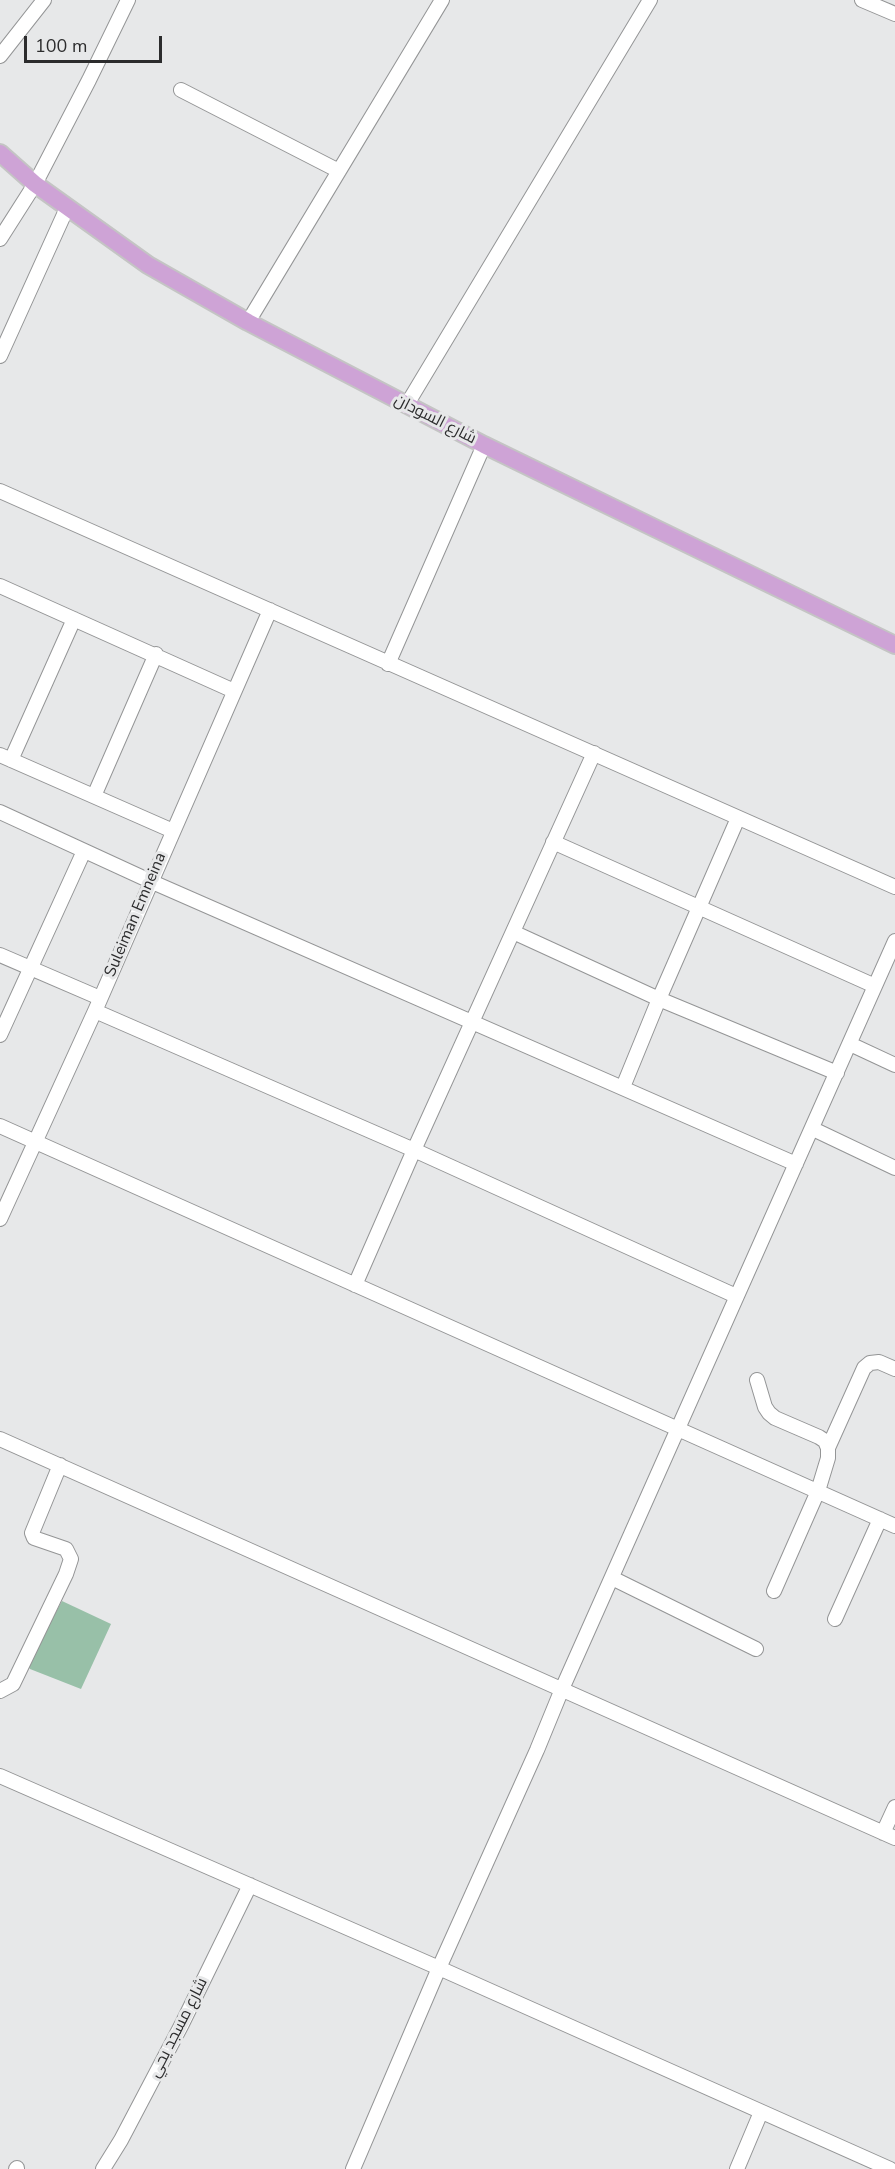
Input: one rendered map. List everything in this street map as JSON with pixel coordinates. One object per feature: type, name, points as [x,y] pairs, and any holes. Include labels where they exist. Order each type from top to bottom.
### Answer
[{"type":"main road","name":"شارع السودان","points":[[0,153],[35,184],[148,265],[248,322],[484,445],[895,645]]},
{"type":"street","points":[[0,56],[44,0]]},
{"type":"street","points":[[0,239],[35,184],[128,0]]},
{"type":"street","points":[[248,322],[442,0]]},
{"type":"street","points":[[406,406],[650,0]]},
{"type":"street","points":[[862,0],[895,14]]},
{"type":"street","points":[[181,90],[339,171]]},
{"type":"street","points":[[0,356],[67,208]]},
{"type":"street","points":[[388,664],[484,445]]},
{"type":"street","points":[[0,491],[895,887]]},
{"type":"street","points":[[0,586],[156,654],[234,691]]},
{"type":"street","name":"Suleiman Emneina","points":[[0,1219],[100,998],[270,610]]},
{"type":"street","points":[[74,619],[5,758],[173,831]]},
{"type":"street","points":[[94,796],[156,654]]},
{"type":"street","points":[[355,1285],[471,1022],[594,753]]},
{"type":"street","points":[[0,812],[150,881],[796,1164]]},
{"type":"street","points":[[623,1087],[738,818]]},
{"type":"street","points":[[553,842],[876,986]]},
{"type":"street","points":[[0,1035],[84,851]]},
{"type":"street","points":[[513,932],[659,999],[837,1072]]},
{"type":"street","points":[[353,2169],[562,1689],[895,941]]},
{"type":"street","points":[[0,955],[100,998]]},
{"type":"street","points":[[882,972],[895,977]]},
{"type":"street","points":[[94,1011],[414,1150],[736,1296]]},
{"type":"street","points":[[850,1044],[895,1065]]},
{"type":"street","points":[[0,1126],[895,1526]]},
{"type":"street","points":[[813,1129],[895,1168]]},
{"type":"street","points":[[828,1448],[864,1368],[870,1363],[879,1362],[895,1369]]},
{"type":"street","points":[[757,1380],[769,1413],[775,1418],[819,1437],[825,1441],[828,1448],[828,1458],[818,1491],[774,1591]]},
{"type":"street","points":[[0,1439],[889,1836],[895,1807]]},
{"type":"street","points":[[0,1691],[13,1684],[71,1559],[66,1550],[34,1538],[32,1533],[60,1466]]},
{"type":"street","points":[[835,1619],[880,1519]]},
{"type":"street","points":[[612,1578],[756,1649]]},
{"type":"street","points":[[0,1776],[890,2169]]},
{"type":"street","name":"شارع مسجد يحي","points":[[103,2169],[121,2140],[182,2024],[249,1885]]},
{"type":"street","points":[[737,2169],[761,2112]]},
{"type":"green space","points":[[62,1601],[111,1624],[81,1689],[30,1669],[27,1664]]}]
